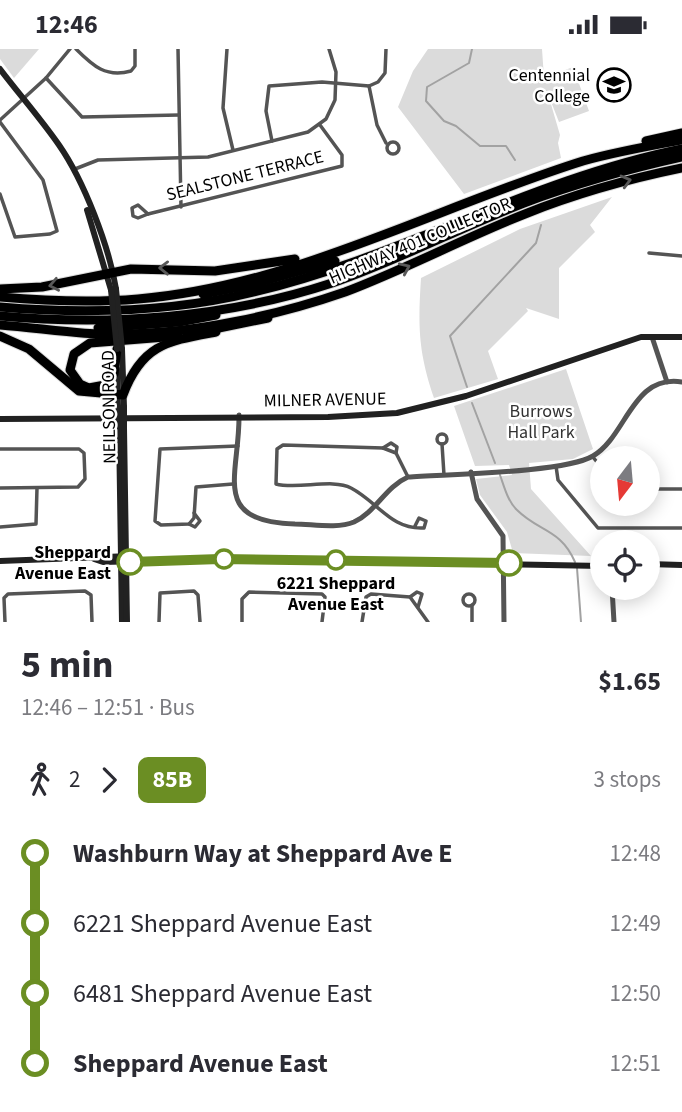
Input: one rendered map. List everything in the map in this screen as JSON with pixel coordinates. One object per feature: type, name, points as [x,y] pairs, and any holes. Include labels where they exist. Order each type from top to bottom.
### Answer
[{"type":"highway","name":"HIGHWAY 401 COLLECTOR","points":[[0,297],[78,302],[140,299],[243,279],[317,258],[622,146],[680,135]]},
{"type":"highway","points":[[0,307],[129,309],[253,293],[360,259],[557,182],[682,149]]},
{"type":"highway","points":[[65,330],[178,322],[277,298],[382,264],[524,203],[605,176],[682,157]]},
{"type":"highway","name":"HIGHWAY 401 COLLECTOR","points":[[0,325],[125,335],[173,331],[272,311],[342,293],[544,206],[615,184],[682,168]]},
{"type":"highway","points":[[140,299],[183,298],[250,285],[327,264],[425,229],[447,225]]},
{"type":"highway","points":[[0,289],[42,287],[152,268],[215,271],[317,258]]},
{"type":"highway","points":[[0,336],[29,349],[79,391],[120,395],[145,355],[159,345],[317,304],[342,293]]},
{"type":"highway","points":[[0,316],[73,320],[140,319],[277,298]]},
{"type":"highway","points":[[120,349],[114,374],[105,385],[89,388],[75,379],[70,370],[74,354],[90,343],[163,338],[237,326]]},
{"type":"main road","name":"NEILSON ROAD","points":[[0,69],[60,146],[85,197],[111,273],[120,349],[127,622]]},
{"type":"main road","name":"MILNER AVENUE","points":[[0,419],[340,416],[406,411],[466,396],[626,342],[652,337],[682,337]]},
{"type":"main road","name":"NEILSON ROAD","points":[[122,622],[124,559]]},
{"type":"main road","points":[[0,561],[152,559],[590,564]]},
{"type":"main road","points":[[660,564],[682,565]]},
{"type":"street","points":[[0,194],[14,236],[50,234],[57,230],[43,180],[0,121],[46,78],[70,49]]},
{"type":"street","points":[[76,49],[97,69],[106,73],[131,71],[135,66],[135,49]]},
{"type":"street","points":[[178,49],[181,207]]},
{"type":"street","points":[[227,49],[223,108],[233,151]]},
{"type":"street","points":[[73,170],[99,160],[180,159],[233,151],[308,132],[320,125],[334,103],[337,83],[329,49]]},
{"type":"street","points":[[272,141],[266,111],[269,86],[337,83],[369,86],[378,82],[385,73],[386,49]]},
{"type":"street","points":[[46,78],[82,117],[179,115]]},
{"type":"street","points":[[369,86],[377,125],[386,143]]},
{"type":"street","name":"SEALSTONE TERRACE","points":[[148,214],[140,206],[131,210],[136,218],[342,166],[342,155],[320,125]]},
{"type":"street","points":[[649,253],[682,255]]},
{"type":"street","points":[[652,337],[667,382]]},
{"type":"street","points":[[603,446],[641,395],[667,382],[682,383]]},
{"type":"street","points":[[239,415],[233,484],[241,506],[251,516],[268,523],[345,524],[356,521],[389,487],[408,477],[556,466],[574,464],[590,457]]},
{"type":"street","points":[[442,444],[444,475]]},
{"type":"street","points":[[408,477],[396,453],[383,448],[283,445],[277,449],[276,484],[344,486],[397,524],[415,526]]},
{"type":"street","points":[[233,484],[198,486],[195,490],[194,513],[190,524],[160,525],[155,519],[160,449],[238,446]]},
{"type":"street","points":[[0,449],[82,451],[82,485],[0,488]]},
{"type":"street","points":[[556,466],[558,480],[598,528],[682,528]]},
{"type":"street","points":[[471,472],[477,499],[503,537],[504,622]]},
{"type":"street","points":[[0,527],[36,524],[37,488]]},
{"type":"street","points":[[660,489],[682,489]]},
{"type":"street","points":[[159,622],[160,593],[194,590],[198,595],[200,622]]},
{"type":"street","points":[[5,622],[4,598],[8,594],[85,591],[91,595],[92,622]]},
{"type":"street","points":[[242,622],[242,599],[249,592],[323,594],[325,597],[322,622]]},
{"type":"street","points":[[362,622],[368,595],[410,597],[417,592],[422,594],[418,607]]},
{"type":"street","points":[[410,597],[428,622]]},
{"type":"street","points":[[613,600],[614,622]]},
{"type":"street","points":[[472,605],[472,622]]},
{"type":"green space","points":[[0,49],[39,49],[14,78],[0,59]]},
{"type":"green space","points":[[428,49],[542,49],[544,78],[573,67],[589,111],[559,122],[548,94],[560,135],[558,143],[561,158],[464,194],[398,107],[413,71]]},
{"type":"green space","points":[[612,197],[590,225],[595,232],[559,268],[559,319],[526,308],[528,311],[488,351],[498,379],[434,398],[420,338],[421,278],[520,229]]},
{"type":"green space","name":"Burrows Hall Park","points":[[566,369],[592,446],[590,450],[573,459],[529,463],[531,489],[590,556],[513,553],[507,532],[480,495],[476,479],[512,475],[509,465],[475,466],[454,406]]},
{"type":"waterway","points":[[472,49],[469,63],[427,87],[426,101],[444,121],[456,126],[480,146],[506,146],[515,160]]},
{"type":"waterway","points":[[467,387],[450,336],[536,243],[541,225]]},
{"type":"waterway","points":[[472,403],[495,463]]},
{"type":"waterway","points":[[500,475],[514,507],[563,543],[575,562]]},
{"type":"waterway","points":[[577,568],[581,622]]},
{"type":"bus line","name":"85B","points":[[130,562],[152,559],[220,559],[509,563]]},
{"type":"place","name":"Centennial College","points":[[614,85]]},
{"type":"place","name":"6221 Sheppard Avenue East","points":[[336,560]]},
{"type":"place","name":"Sheppard Avenue East","points":[[130,562]]}]
